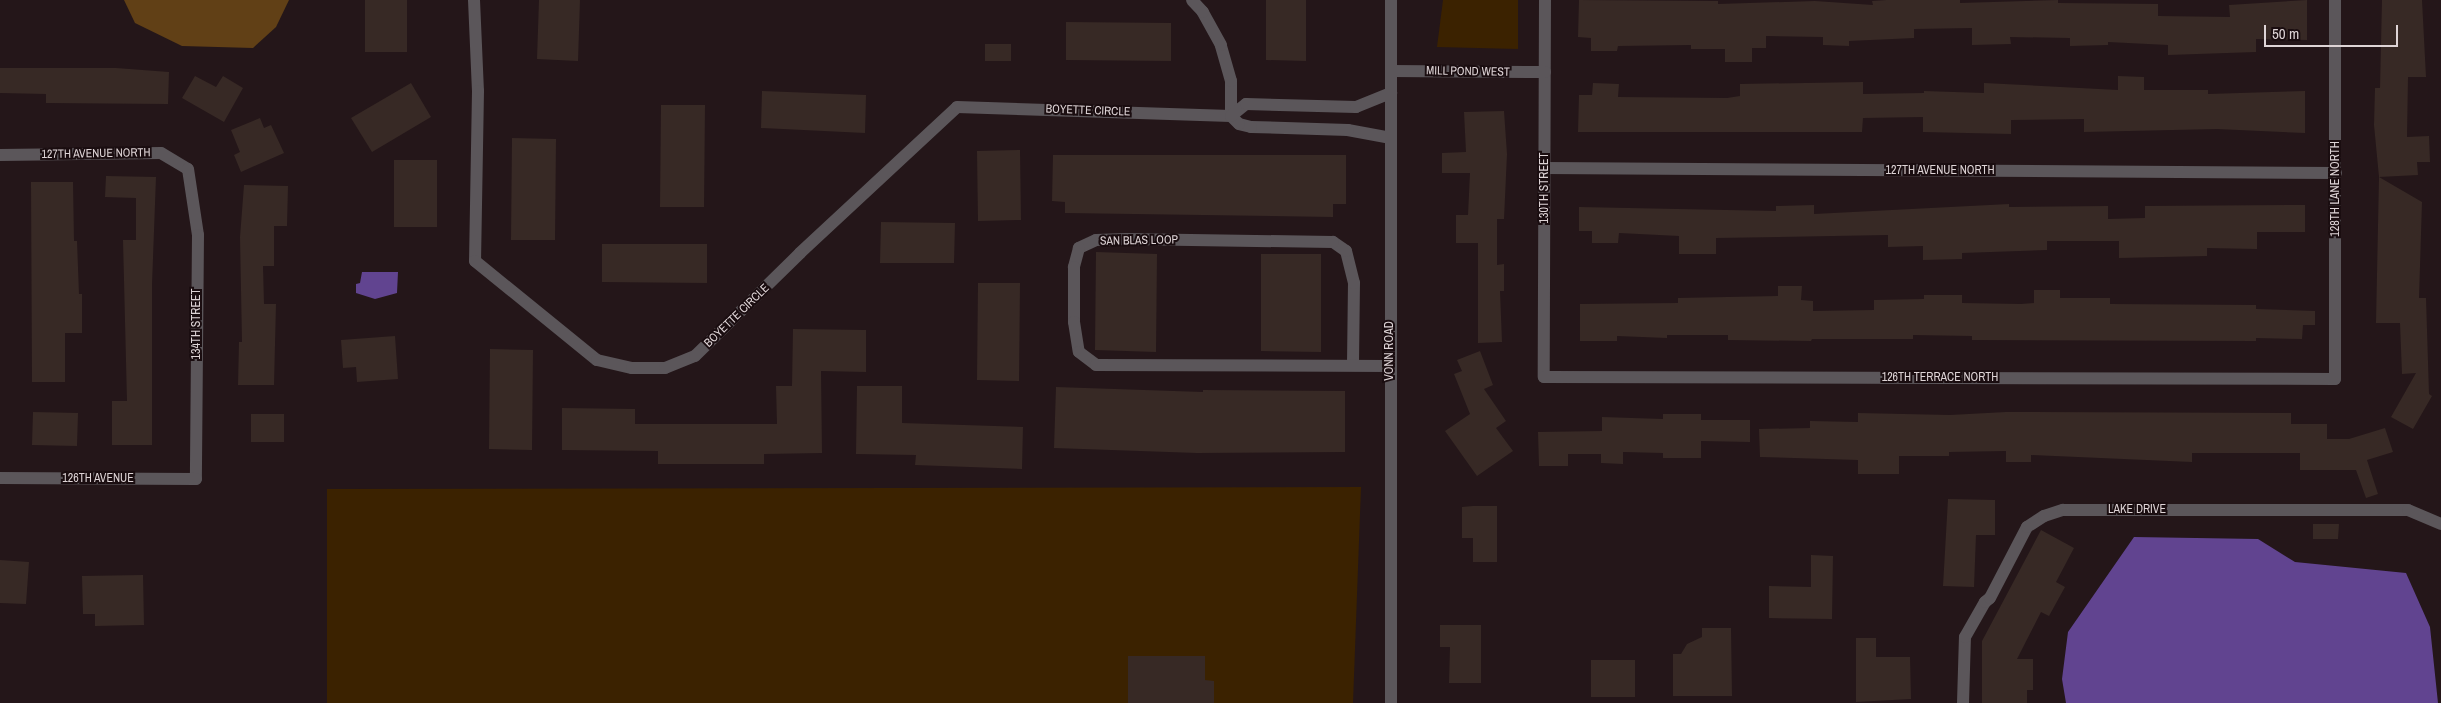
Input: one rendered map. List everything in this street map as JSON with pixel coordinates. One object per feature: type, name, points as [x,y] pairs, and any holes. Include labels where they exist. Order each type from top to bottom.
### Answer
[{"type":"street","name":"BOYETTE CIRCLE","points":[[474,0],[478,91],[475,261],[597,360],[632,368],[665,368],[695,356],[800,253],[958,107],[1231,116],[1239,124],[1250,127],[1348,130],[1391,138]]},
{"type":"street","points":[[1192,0],[1203,12],[1221,45],[1231,81],[1231,116]]},
{"type":"street","name":"VONN ROAD","points":[[1390,703],[1391,0]]},
{"type":"street","name":"130TH STREET","points":[[1544,377],[1545,0]]},
{"type":"street","name":"128TH LANE NORTH","points":[[2335,0],[2335,379]]},
{"type":"street","name":"MILL POND WEST","points":[[1391,71],[1545,72]]},
{"type":"street","points":[[1231,116],[1246,104],[1356,107],[1391,93]]},
{"type":"street","name":"127TH AVENUE NORTH","points":[[0,155],[161,153],[188,169]]},
{"type":"street","name":"127TH AVENUE NORTH","points":[[1545,168],[2336,173]]},
{"type":"street","name":"134TH STREET","points":[[188,169],[198,235],[196,479]]},
{"type":"street","name":"SAN BLAS LOOP","points":[[1353,364],[1354,283],[1346,251],[1333,242],[1096,240],[1079,248],[1074,267],[1074,322],[1080,352],[1096,365],[1353,364],[1390,366]]},
{"type":"street","name":"126TH TERRACE NORTH","points":[[1544,377],[2335,379]]},
{"type":"street","name":"126TH AVENUE","points":[[0,478],[196,479]]},
{"type":"street","name":"LAKE DRIVE","points":[[1963,703],[1965,637],[1985,602],[1990,598],[2027,526],[2044,516],[2062,510],[2408,510],[2441,524]]},
{"type":"shaded area","points":[[124,0],[289,0],[276,27],[253,48],[182,46],[135,23]]},
{"type":"shaded area","points":[[1443,0],[1518,0],[1518,49],[1437,47]]},
{"type":"shaded area","points":[[362,272],[398,272],[397,293],[375,299],[356,293],[356,284],[360,283]]},
{"type":"shaded area","points":[[1361,487],[1353,703],[327,703],[327,489]]},
{"type":"shaded area","points":[[2134,537],[2258,539],[2295,562],[2406,573],[2430,627],[2438,703],[2066,703],[2062,679],[2068,632]]},
{"type":"building","points":[[365,0],[407,0],[407,52],[365,52]]},
{"type":"building","points":[[539,0],[580,0],[578,61],[537,59]]},
{"type":"building","points":[[1266,0],[1306,0],[1306,61],[1266,60]]},
{"type":"building","points":[[1579,0],[1718,1],[1718,4],[1815,1],[1873,5],[1872,1],[1887,0],[1960,0],[1960,3],[2058,0],[2058,3],[2158,4],[2158,16],[2230,17],[2229,5],[2307,0],[2307,40],[2256,39],[2256,52],[2168,55],[2168,45],[2108,42],[2108,45],[2070,46],[2070,38],[2010,37],[2011,44],[1972,45],[1972,28],[1914,29],[1914,38],[1849,41],[1849,46],[1823,45],[1823,37],[1766,36],[1766,48],[1752,48],[1752,62],[1725,62],[1725,49],[1691,49],[1691,45],[1618,46],[1617,51],[1591,51],[1591,38],[1578,37]]},
{"type":"building","points":[[2382,0],[2422,0],[2426,77],[2408,77],[2407,137],[2429,136],[2430,162],[2417,162],[2418,175],[2379,177],[2374,125],[2375,88],[2380,88]]},
{"type":"building","points":[[1066,22],[1171,23],[1171,61],[1066,60]]},
{"type":"building","points":[[985,44],[1011,44],[1011,61],[985,61]]},
{"type":"building","points":[[0,68],[116,68],[169,72],[168,104],[46,103],[46,94],[0,93]]},
{"type":"building","points":[[195,76],[216,87],[223,76],[243,88],[224,122],[182,98]]},
{"type":"building","points":[[2118,76],[2144,77],[2144,90],[2208,90],[2208,94],[2305,91],[2305,133],[2217,129],[2084,132],[2084,119],[2011,120],[2011,134],[1923,132],[1923,117],[1863,118],[1862,132],[1578,132],[1579,95],[1592,95],[1593,83],[1619,84],[1618,97],[1727,98],[1740,96],[1740,84],[1863,82],[1863,94],[1924,93],[1924,91],[1984,93],[1984,83],[2118,90]]},
{"type":"building","points":[[411,83],[431,117],[372,152],[351,118]]},
{"type":"building","points":[[762,91],[866,95],[865,133],[761,128]]},
{"type":"building","points":[[661,105],[705,105],[704,207],[660,207]]},
{"type":"building","points":[[1504,111],[1507,154],[1504,219],[1497,219],[1497,265],[1504,264],[1504,291],[1500,291],[1502,342],[1478,343],[1478,243],[1456,243],[1456,215],[1468,215],[1470,173],[1442,173],[1442,153],[1466,152],[1464,112]]},
{"type":"building","points":[[260,118],[264,128],[271,125],[284,153],[241,172],[234,155],[240,152],[231,130]]},
{"type":"building","points":[[512,138],[556,139],[555,240],[511,240]]},
{"type":"building","points":[[1020,150],[1021,220],[978,221],[977,151]]},
{"type":"building","points":[[1053,155],[1346,155],[1346,204],[1333,204],[1333,217],[1065,213],[1065,202],[1052,201]]},
{"type":"building","points":[[394,160],[437,160],[437,227],[394,227]]},
{"type":"building","points":[[106,176],[156,177],[152,285],[152,445],[112,445],[112,401],[127,401],[123,240],[136,240],[136,198],[105,197]]},
{"type":"building","points":[[2379,177],[2422,202],[2419,298],[2426,298],[2429,394],[2432,396],[2413,429],[2391,417],[2416,373],[2402,374],[2400,323],[2376,323]]},
{"type":"building","points":[[31,182],[73,182],[74,241],[77,241],[79,294],[82,294],[82,333],[65,333],[65,382],[32,382]]},
{"type":"building","points":[[244,185],[288,186],[287,226],[274,226],[274,266],[263,266],[264,304],[276,304],[274,385],[238,385],[239,342],[242,342],[240,237]]},
{"type":"building","points":[[2009,204],[2009,207],[2108,206],[2108,219],[2145,218],[2145,206],[2305,205],[2305,232],[2257,232],[2257,249],[2207,248],[2207,256],[2119,258],[2119,241],[2047,241],[2047,250],[1962,253],[1962,259],[1923,260],[1923,246],[1888,247],[1888,235],[1716,238],[1716,254],[1679,254],[1679,236],[1619,233],[1618,243],[1592,243],[1592,231],[1579,231],[1579,207],[1776,211],[1776,206],[1814,205],[1814,214]]},
{"type":"building","points":[[881,222],[955,223],[954,263],[880,263]]},
{"type":"building","points":[[602,244],[707,244],[707,283],[602,282]]},
{"type":"building","points":[[1096,252],[1157,254],[1156,352],[1095,350]]},
{"type":"building","points":[[1261,254],[1321,254],[1321,352],[1261,351]]},
{"type":"building","points":[[978,283],[1020,283],[1019,381],[977,380]]},
{"type":"building","points":[[1778,286],[1802,286],[1801,300],[1813,301],[1813,311],[1874,310],[1874,300],[1924,299],[1924,295],[1962,295],[1962,303],[2034,303],[2034,290],[2060,290],[2060,298],[2110,298],[2110,304],[2256,305],[2256,309],[2315,311],[2315,325],[2303,325],[2302,339],[2256,338],[2256,341],[1972,340],[1972,336],[1913,335],[1913,339],[1812,339],[1811,341],[1728,340],[1728,335],[1667,335],[1667,338],[1617,336],[1617,341],[1580,341],[1580,304],[1678,303],[1678,298],[1778,296]]},
{"type":"building","points":[[793,329],[866,330],[866,372],[821,371],[822,453],[764,454],[764,464],[658,464],[658,451],[562,450],[562,408],[635,409],[635,424],[777,424],[776,386],[792,386]]},
{"type":"building","points":[[395,336],[398,379],[357,382],[356,367],[343,368],[341,340]]},
{"type":"building","points":[[490,349],[533,350],[532,450],[489,449]]},
{"type":"building","points":[[1480,351],[1493,385],[1484,389],[1506,421],[1496,428],[1513,451],[1477,476],[1445,431],[1470,414],[1454,374],[1462,371],[1457,360]]},
{"type":"building","points":[[857,386],[902,386],[902,423],[1023,427],[1022,469],[915,465],[916,455],[856,454]]},
{"type":"building","points":[[1056,387],[1203,392],[1203,390],[1345,391],[1345,452],[1197,453],[1054,448]]},
{"type":"building","points":[[33,412],[78,413],[77,446],[32,445]]},
{"type":"building","points":[[2006,412],[2291,413],[2291,424],[2327,424],[2327,439],[2349,439],[2385,428],[2393,452],[2367,460],[2378,494],[2366,498],[2356,470],[2300,470],[2300,453],[2192,453],[2192,462],[2031,455],[2031,462],[2006,462],[2006,451],[1949,452],[1949,456],[1899,456],[1899,474],[1858,474],[1858,460],[1760,457],[1759,429],[1810,428],[1810,421],[1858,422],[1858,413],[1950,415]]},
{"type":"building","points":[[251,414],[284,414],[284,442],[251,442]]},
{"type":"building","points":[[1663,414],[1701,414],[1701,420],[1750,420],[1750,442],[1701,441],[1701,458],[1663,458],[1663,453],[1623,452],[1623,464],[1601,463],[1601,454],[1568,454],[1568,466],[1539,466],[1538,432],[1602,431],[1602,417],[1663,419]]},
{"type":"building","points":[[1948,499],[1995,500],[1995,535],[1976,535],[1974,587],[1943,586]]},
{"type":"building","points":[[1497,506],[1497,562],[1473,562],[1473,538],[1462,538],[1462,507]]},
{"type":"building","points":[[2313,524],[2339,524],[2338,539],[2313,539]]},
{"type":"building","points":[[2041,530],[2074,548],[2056,582],[2065,587],[2049,616],[2041,612],[2017,659],[2033,659],[2033,690],[2027,690],[2027,703],[1982,703],[1982,641]]},
{"type":"building","points":[[1811,555],[1833,556],[1832,619],[1769,618],[1769,586],[1811,587]]},
{"type":"building","points":[[0,560],[29,562],[26,604],[0,603]]},
{"type":"building","points":[[143,575],[144,625],[95,626],[95,614],[83,614],[82,576]]},
{"type":"building","points":[[1440,625],[1481,625],[1481,683],[1449,683],[1450,647],[1440,647]]},
{"type":"building","points":[[1702,628],[1731,628],[1732,696],[1673,696],[1673,654],[1681,654],[1687,644],[1702,637]]},
{"type":"building","points":[[1856,638],[1876,638],[1876,657],[1910,657],[1911,699],[1856,702]]},
{"type":"building","points":[[1128,656],[1205,656],[1205,680],[1214,681],[1214,703],[1128,703]]},
{"type":"building","points":[[1591,660],[1635,660],[1635,697],[1591,697]]}]
